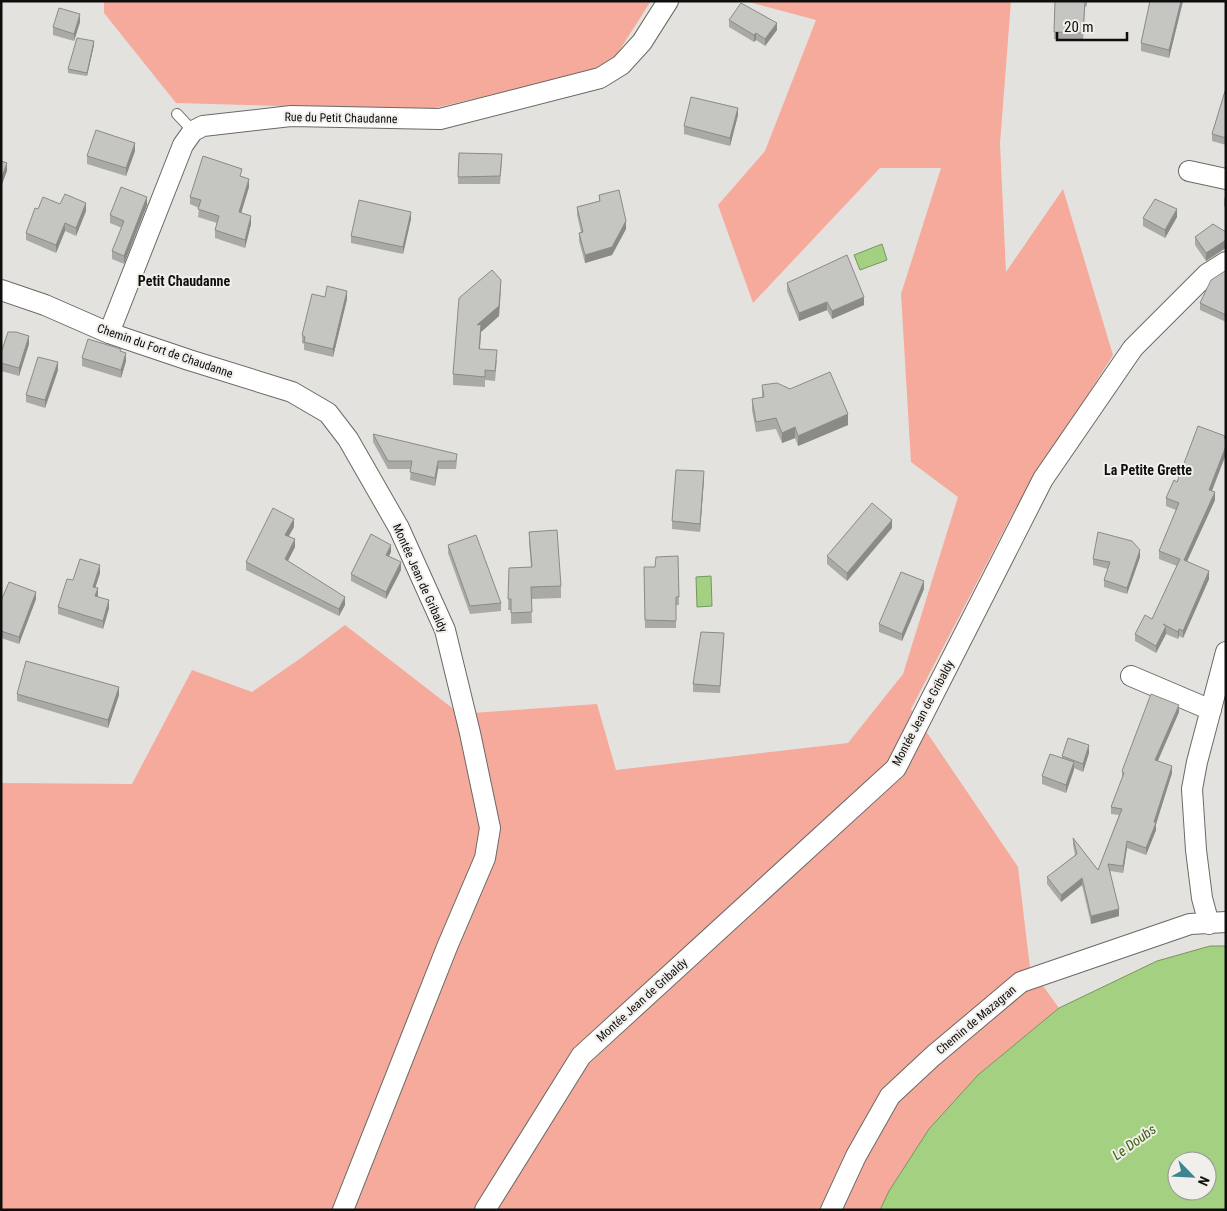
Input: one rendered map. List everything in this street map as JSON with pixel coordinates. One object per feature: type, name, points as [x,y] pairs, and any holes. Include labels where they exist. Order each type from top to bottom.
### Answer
[{"type":"street","name":"Rue du Petit Chaudanne","points":[[193,131],[203,126],[291,116],[440,119],[600,78],[621,66],[642,42],[668,1]]},
{"type":"street","points":[[109,333],[183,145],[193,131]]},
{"type":"street","points":[[1189,171],[1226,179]]},
{"type":"street","name":"Montée Jean de Gribaldy","points":[[485,1210],[581,1056],[896,768],[1043,479],[1133,348],[1207,274],[1226,262]]},
{"type":"street","name":"Chemin du Fort de Chaudanne","points":[[1,290],[45,305],[109,333],[292,392],[328,413]]},
{"type":"street","name":"Montée Jean de Gribaldy","points":[[328,413],[348,439],[399,528],[445,630],[470,733],[490,828],[485,858],[447,947],[343,1210]]},
{"type":"street","points":[[1218,923],[1202,898],[1196,850],[1192,790],[1197,762],[1226,652]]},
{"type":"street","points":[[1131,676],[1211,710]]},
{"type":"street","name":"Chemin de Mazagran","points":[[831,1210],[856,1156],[890,1096],[933,1056],[1021,982],[1190,924],[1218,923]]},
{"type":"lane","points":[[177,114],[193,131]]},
{"type":"shaded area","points":[[104,1],[651,1],[608,68],[426,110],[176,103],[104,13]]},
{"type":"shaded area","points":[[745,1],[1011,1],[1000,144],[1006,272],[1063,189],[1113,355],[1014,511],[911,709],[1018,867],[1030,968],[1059,1008],[978,1075],[929,1129],[889,1191],[880,1210],[1,1210],[1,783],[132,784],[192,670],[252,692],[345,625],[460,714],[597,704],[616,770],[848,743],[903,674],[958,497],[911,462],[901,294],[941,168],[880,168],[753,303],[718,205],[765,151],[816,20]]},
{"type":"water","points":[[882,244],[887,260],[860,270],[854,255]]},
{"type":"water","points":[[711,576],[712,606],[697,607],[696,577]]},
{"type":"water","name":"Le Doubs","points":[[1210,946],[1226,946],[1226,1210],[880,1210],[889,1191],[929,1129],[978,1075],[1059,1008],[1157,961]]},
{"type":"building","points":[[1055,1],[1085,1],[1083,33],[1054,32]]},
{"type":"building","points":[[1150,1],[1181,1],[1169,50],[1141,43]]},
{"type":"building","points":[[741,3],[777,23],[765,39],[756,33],[754,35],[729,20]]},
{"type":"building","points":[[59,8],[80,14],[74,34],[53,27]]},
{"type":"building","points":[[77,38],[94,41],[87,73],[68,69]]},
{"type":"building","points":[[1226,91],[1226,138],[1212,134]]},
{"type":"building","points":[[691,97],[738,108],[730,138],[684,126]]},
{"type":"building","points":[[96,130],[135,143],[126,168],[87,156]]},
{"type":"building","points":[[459,153],[502,154],[500,176],[458,177]]},
{"type":"building","points":[[203,156],[242,169],[240,176],[249,179],[239,212],[251,216],[245,240],[215,230],[219,216],[198,209],[201,200],[190,197]]},
{"type":"building","points":[[1,161],[7,163],[1,179]]},
{"type":"building","points":[[121,187],[147,197],[124,256],[112,251],[124,221],[110,215]]},
{"type":"building","points":[[619,190],[626,221],[612,247],[585,255],[579,233],[583,232],[577,207],[600,201],[599,195]]},
{"type":"building","points":[[65,194],[86,203],[76,228],[65,223],[56,245],[26,233],[35,208],[38,209],[43,197],[60,204]]},
{"type":"building","points":[[1155,199],[1177,209],[1165,230],[1143,218]]},
{"type":"building","points":[[359,200],[411,212],[403,247],[351,236]]},
{"type":"building","points":[[1213,224],[1226,232],[1226,240],[1206,253],[1195,237]]},
{"type":"building","points":[[847,255],[864,297],[832,311],[827,302],[799,313],[787,283]]},
{"type":"building","points":[[492,270],[501,280],[499,306],[477,325],[481,324],[479,349],[497,350],[495,371],[485,370],[485,377],[453,374],[459,298]]},
{"type":"building","points":[[1225,271],[1226,315],[1200,303],[1211,280]]},
{"type":"building","points":[[327,286],[347,291],[333,349],[304,342],[305,337],[302,335],[312,294],[325,297]]},
{"type":"building","points":[[8,332],[29,336],[19,368],[1,363],[1,353]]},
{"type":"building","points":[[88,339],[121,349],[120,351],[126,353],[121,370],[82,358]]},
{"type":"building","points":[[38,357],[58,362],[45,400],[26,395]]},
{"type":"building","points":[[830,372],[848,414],[798,436],[795,427],[782,433],[776,418],[756,422],[752,399],[764,397],[762,385],[777,383],[790,389]]},
{"type":"building","points":[[1198,426],[1226,438],[1226,446],[1209,490],[1215,492],[1184,560],[1209,571],[1183,631],[1179,629],[1178,632],[1163,624],[1166,626],[1156,646],[1135,634],[1145,615],[1152,619],[1180,559],[1159,551],[1179,503],[1166,498],[1174,480],[1177,482]]},
{"type":"building","points":[[373,434],[457,454],[456,461],[438,461],[435,478],[410,472],[412,461],[388,461]]},
{"type":"building","points":[[676,470],[704,471],[700,524],[672,521]]},
{"type":"building","points":[[872,503],[892,520],[847,573],[827,556]]},
{"type":"building","points":[[273,508],[294,519],[285,535],[295,539],[285,559],[345,597],[339,609],[246,562]]},
{"type":"building","points":[[557,530],[561,586],[531,587],[532,612],[511,613],[511,599],[508,599],[509,568],[532,567],[529,532]]},
{"type":"building","points":[[1098,532],[1132,541],[1140,550],[1127,588],[1104,580],[1110,562],[1093,559]]},
{"type":"building","points":[[371,534],[391,545],[386,555],[401,562],[386,592],[351,574]]},
{"type":"building","points":[[476,535],[501,603],[470,606],[448,545]]},
{"type":"building","points":[[678,556],[679,597],[676,597],[676,621],[645,620],[644,567],[655,567],[656,557]]},
{"type":"building","points":[[80,559],[100,565],[93,587],[98,588],[95,596],[109,600],[103,621],[58,607],[67,579],[73,580]]},
{"type":"building","points":[[901,572],[924,581],[902,634],[879,624]]},
{"type":"building","points":[[9,582],[36,592],[19,637],[1,631],[1,601]]},
{"type":"building","points":[[701,632],[724,633],[720,686],[693,684]]},
{"type":"building","points":[[26,661],[119,687],[108,720],[17,694]]},
{"type":"building","points":[[1151,694],[1179,705],[1155,760],[1172,766],[1154,822],[1156,823],[1146,848],[1127,841],[1123,866],[1108,864],[1119,909],[1091,916],[1082,878],[1061,895],[1047,877],[1077,854],[1073,838],[1098,870],[1122,809],[1111,807],[1124,773],[1122,771]]},
{"type":"building","points":[[1068,738],[1089,745],[1083,764],[1062,756]]},
{"type":"building","points":[[1050,754],[1074,762],[1066,785],[1042,776]]},
{"type":"district","name":"Petit Chaudanne","points":[[184,281]]},
{"type":"district","name":"La Petite Grette","points":[[1148,470]]}]
